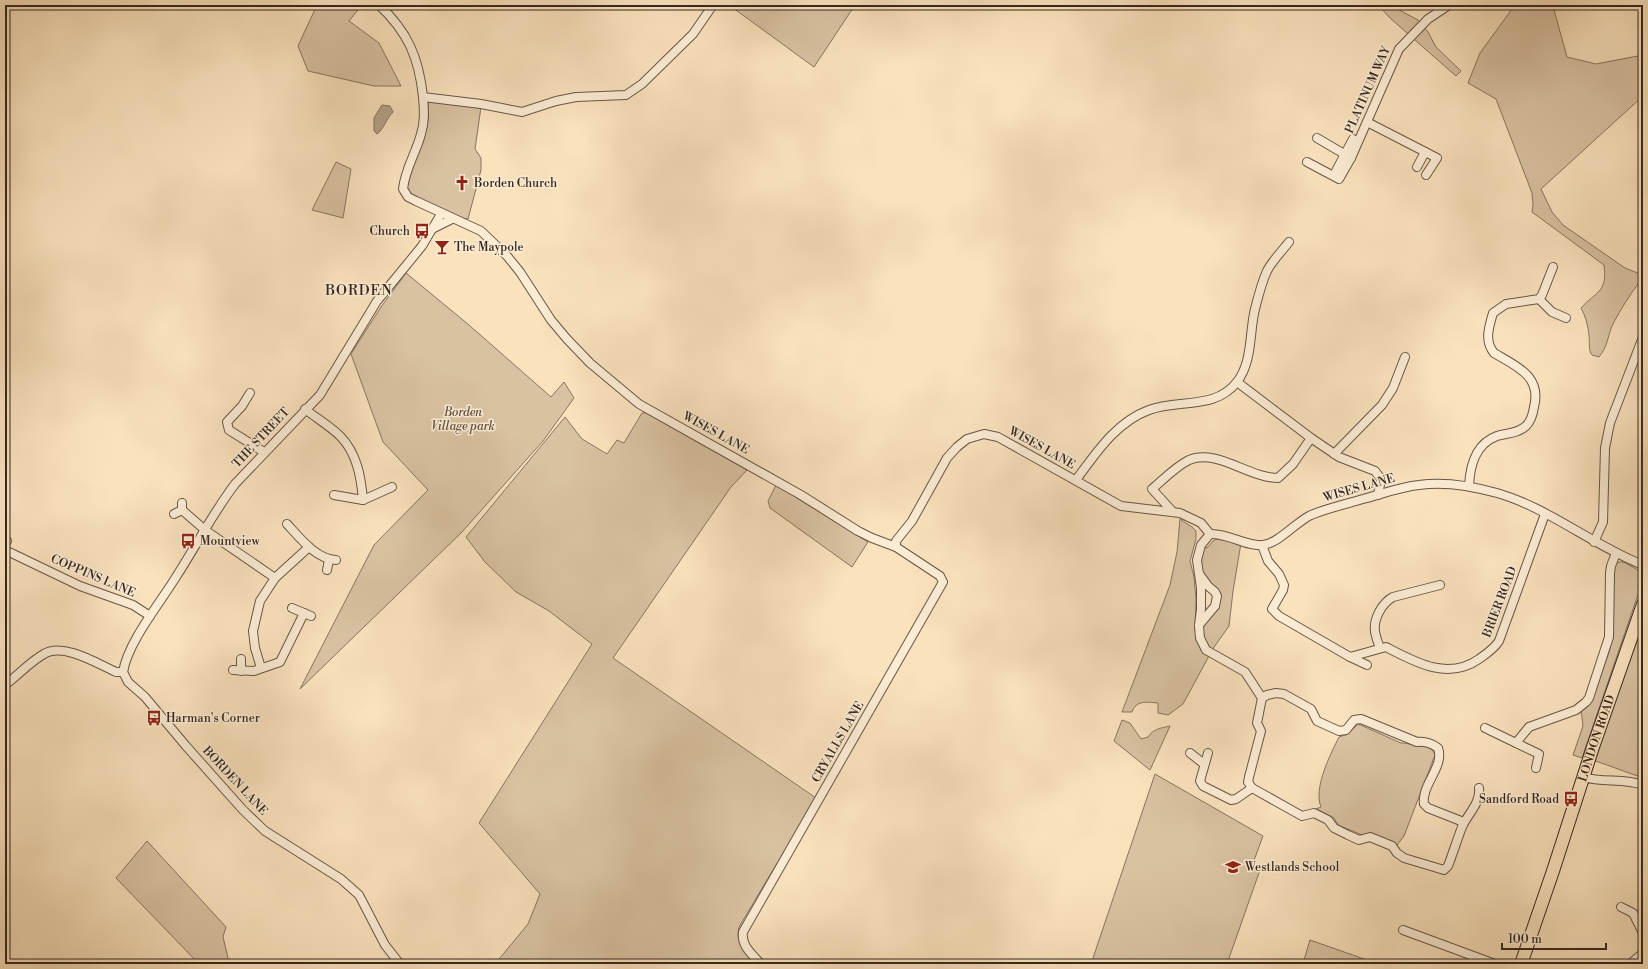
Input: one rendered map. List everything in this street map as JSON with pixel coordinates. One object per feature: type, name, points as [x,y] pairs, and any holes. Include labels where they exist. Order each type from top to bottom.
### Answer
[{"type":"main road","name":"LONDON ROAD","points":[[1521,964],[1643,604]]},
{"type":"street","points":[[379,5],[402,32],[413,51],[419,72],[423,97],[481,104],[522,112],[556,101],[576,97],[626,95],[642,84],[693,34],[713,5]]},
{"type":"street","name":"PLATINUM WAY","points":[[1307,162],[1337,175],[1367,122],[1399,49],[1428,19],[1449,5]]},
{"type":"street","name":"WISES LANE","points":[[423,97],[425,117],[421,135],[402,189],[412,199],[441,214],[482,231],[507,256],[520,272],[551,320],[567,339],[590,363],[639,404],[801,494],[858,531],[896,547],[896,541],[919,510],[947,458],[967,439],[984,434],[998,437],[1121,506],[1180,513],[1201,523],[1210,534]]},
{"type":"street","points":[[1367,122],[1437,158],[1426,175]]},
{"type":"street","points":[[1317,138],[1348,156],[1353,138]]},
{"type":"street","points":[[1417,167],[1425,152]]},
{"type":"street","name":"THE STREET","points":[[123,672],[128,654],[150,616],[235,484],[320,395],[374,306],[422,246],[441,214]]},
{"type":"street","points":[[431,229],[452,219]]},
{"type":"street","points":[[1076,480],[1094,454],[1111,435],[1139,414],[1150,409],[1167,405],[1211,400],[1222,395],[1237,382],[1244,370],[1250,349],[1255,310],[1267,271],[1289,242]]},
{"type":"street","points":[[1469,486],[1470,466],[1473,458],[1486,443],[1496,436],[1515,432],[1526,426],[1530,421],[1535,403],[1536,394],[1534,387],[1525,372],[1494,353],[1488,343],[1494,313],[1506,304],[1538,299],[1542,295],[1553,267]]},
{"type":"street","points":[[1538,299],[1552,312],[1566,318]]},
{"type":"street","points":[[1594,542],[1603,522],[1605,448],[1609,429],[1643,337]]},
{"type":"street","points":[[1334,454],[1382,405],[1393,388],[1405,357]]},
{"type":"street","points":[[1237,382],[1334,454],[1375,471],[1381,479],[1378,495]]},
{"type":"street","points":[[250,393],[242,406],[227,422],[229,430],[264,452]]},
{"type":"street","points":[[305,409],[340,436],[350,449],[358,467],[363,500]]},
{"type":"street","points":[[1173,512],[1152,489],[1173,471],[1190,460],[1208,458],[1266,477],[1278,478],[1293,464],[1311,438]]},
{"type":"street","name":"WISES LANE","points":[[1262,545],[1275,540],[1297,523],[1311,515],[1378,495],[1419,485],[1433,484],[1469,486],[1512,498],[1545,514],[1594,542],[1643,565]]},
{"type":"street","points":[[334,495],[363,500],[392,487]]},
{"type":"street","points":[[179,509],[205,530],[275,578]]},
{"type":"street","name":"BRIER ROAD","points":[[1380,648],[1386,647],[1432,668],[1450,670],[1471,665],[1490,651],[1496,645],[1503,633],[1545,514]]},
{"type":"street","points":[[286,525],[309,547],[332,560],[327,570]]},
{"type":"street","points":[[1367,665],[1350,657],[1279,616],[1272,609],[1283,590],[1284,585],[1279,574],[1268,561],[1262,545],[1220,534],[1210,534],[1206,538],[1199,551],[1197,560],[1201,583],[1201,609],[1199,626],[1200,638],[1206,650],[1245,672],[1262,698],[1257,723],[1261,730],[1248,782],[1252,788],[1302,816],[1314,813],[1328,820],[1337,830],[1359,840],[1370,837],[1392,846],[1404,858],[1442,871],[1448,866],[1463,825],[1472,813],[1479,790],[1470,790]]},
{"type":"street","points":[[261,668],[255,648],[253,631],[255,617],[260,601],[275,578],[309,547]]},
{"type":"street","name":"CRYALLS LANE","points":[[760,964],[745,945],[742,938],[743,932],[943,582],[940,576],[896,547]]},
{"type":"street","name":"COPPINS LANE","points":[[5,550],[80,586],[133,605],[150,616]]},
{"type":"street","points":[[1516,743],[1529,728],[1576,710],[1589,698],[1609,637],[1610,573],[1616,553]]},
{"type":"street","points":[[1199,573],[1217,596],[1215,606],[1199,626]]},
{"type":"street","points":[[1350,657],[1380,648],[1374,631],[1378,615],[1386,601],[1393,597],[1440,585]]},
{"type":"street","points":[[242,659],[237,671],[254,672],[261,668],[280,662],[307,615],[292,608]]},
{"type":"street","points":[[5,685],[44,654],[58,650],[70,652],[116,672],[123,672]]},
{"type":"street","name":"BORDEN LANE","points":[[123,672],[128,682],[145,697],[243,810],[265,830],[341,879],[359,895],[385,945],[400,964]]},
{"type":"street","points":[[1262,698],[1276,693],[1284,694],[1311,708],[1317,721],[1339,731],[1346,730],[1354,720],[1361,719],[1416,742],[1424,741],[1433,744],[1438,748],[1440,758],[1424,796],[1424,804],[1428,808],[1461,821],[1463,825]]},
{"type":"street","points":[[1485,728],[1539,754],[1536,768]]},
{"type":"street","points":[[1190,753],[1204,764]]},
{"type":"street","points":[[1208,753],[1200,782],[1203,786],[1231,800],[1236,799],[1252,788]]},
{"type":"street","points":[[1584,777],[1600,781],[1630,781],[1643,785]]},
{"type":"street","points":[[1621,907],[1633,913],[1643,933]]},
{"type":"street","points":[[1404,930],[1495,964]]},
{"type":"street","points":[[1630,964],[1643,953]]},
{"type":"green space","points":[[317,5],[362,5],[349,21],[379,43],[401,86],[374,86],[308,71],[298,46]]},
{"type":"green space","points":[[729,5],[855,5],[814,67]]},
{"type":"green space","points":[[1378,5],[1390,5],[1418,20],[1428,32],[1436,47],[1461,71],[1456,76],[1390,18]]},
{"type":"green space","points":[[1515,5],[1555,5],[1554,10],[1567,57],[1596,64],[1643,55],[1643,96],[1541,189],[1552,212],[1563,225],[1625,268],[1643,275],[1643,287],[1638,284],[1625,303],[1614,322],[1605,348],[1599,357],[1592,355],[1591,353],[1587,325],[1581,308],[1602,287],[1605,274],[1604,265],[1532,212],[1532,193],[1496,99],[1468,83],[1480,53]]},
{"type":"green space","points":[[430,101],[481,107],[475,149],[481,158],[481,170],[468,219],[461,218],[412,195],[407,189],[410,172],[426,130],[428,103]]},
{"type":"green space","points":[[336,162],[351,169],[343,218],[312,210]]},
{"type":"green space","name":"Borden Village park","points":[[406,273],[469,325],[551,397],[564,382],[574,398],[543,441],[462,532],[300,689],[374,545],[428,490],[383,442],[351,354],[381,307]]},
{"type":"green space","points":[[642,413],[646,413],[747,470],[731,487],[613,658],[816,798],[739,927],[738,938],[740,943],[744,952],[755,964],[495,964],[528,924],[540,894],[479,823],[592,644],[549,611],[516,592],[485,562],[466,537],[565,417],[582,439],[607,454],[617,440],[624,443]]},
{"type":"green space","points":[[776,485],[868,542],[852,567],[770,508],[768,501]]},
{"type":"green space","points":[[1180,519],[1196,531],[1196,539],[1190,561],[1194,577],[1196,599],[1195,629],[1209,656],[1183,704],[1168,715],[1158,713],[1158,703],[1150,702],[1136,705],[1132,712],[1122,712],[1170,585],[1177,552]]},
{"type":"green space","points":[[1217,539],[1241,543],[1229,626],[1212,650],[1205,644],[1200,629],[1218,602],[1202,576],[1200,555],[1205,547],[1207,548]]},
{"type":"green space","points":[[1619,562],[1624,562],[1643,573],[1643,580],[1582,758],[1573,755],[1583,726],[1581,710],[1594,695],[1610,649],[1613,619],[1613,572],[1616,564]]},
{"type":"green space","points":[[1643,614],[1643,778],[1593,760]]},
{"type":"green space","points":[[1122,720],[1130,723],[1141,739],[1148,737],[1152,732],[1158,729],[1170,726],[1150,770],[1114,741]]},
{"type":"green space","points":[[1358,724],[1401,743],[1429,748],[1435,755],[1404,836],[1397,845],[1371,833],[1362,835],[1338,825],[1334,818],[1316,809],[1321,807],[1319,790],[1321,781],[1339,737],[1348,734]]},
{"type":"green space","points":[[1155,774],[1263,836],[1253,863],[1261,867],[1227,964],[1091,964]]},
{"type":"green space","points":[[147,841],[226,927],[223,937],[228,958],[223,964],[199,964],[116,878]]},
{"type":"green space","points":[[1310,940],[1367,960],[1365,964],[1312,964],[1313,963],[1304,960]]},
{"type":"shaded area","points":[[382,105],[390,106],[393,112],[377,134],[374,131],[374,118]]},
{"type":"place","name":"Borden Church","points":[[462,183]]},
{"type":"place","name":"Church","points":[[422,231]]},
{"type":"place","name":"The Maypole","points":[[442,247]]},
{"type":"place","name":"Mountview","points":[[188,541]]},
{"type":"place","name":"Harman's Corner","points":[[154,718]]},
{"type":"place","name":"Sandford Road","points":[[1571,799]]},
{"type":"place","name":"Westlands School","points":[[1233,867]]},
{"type":"district","name":"BORDEN","points":[[359,291]]}]
